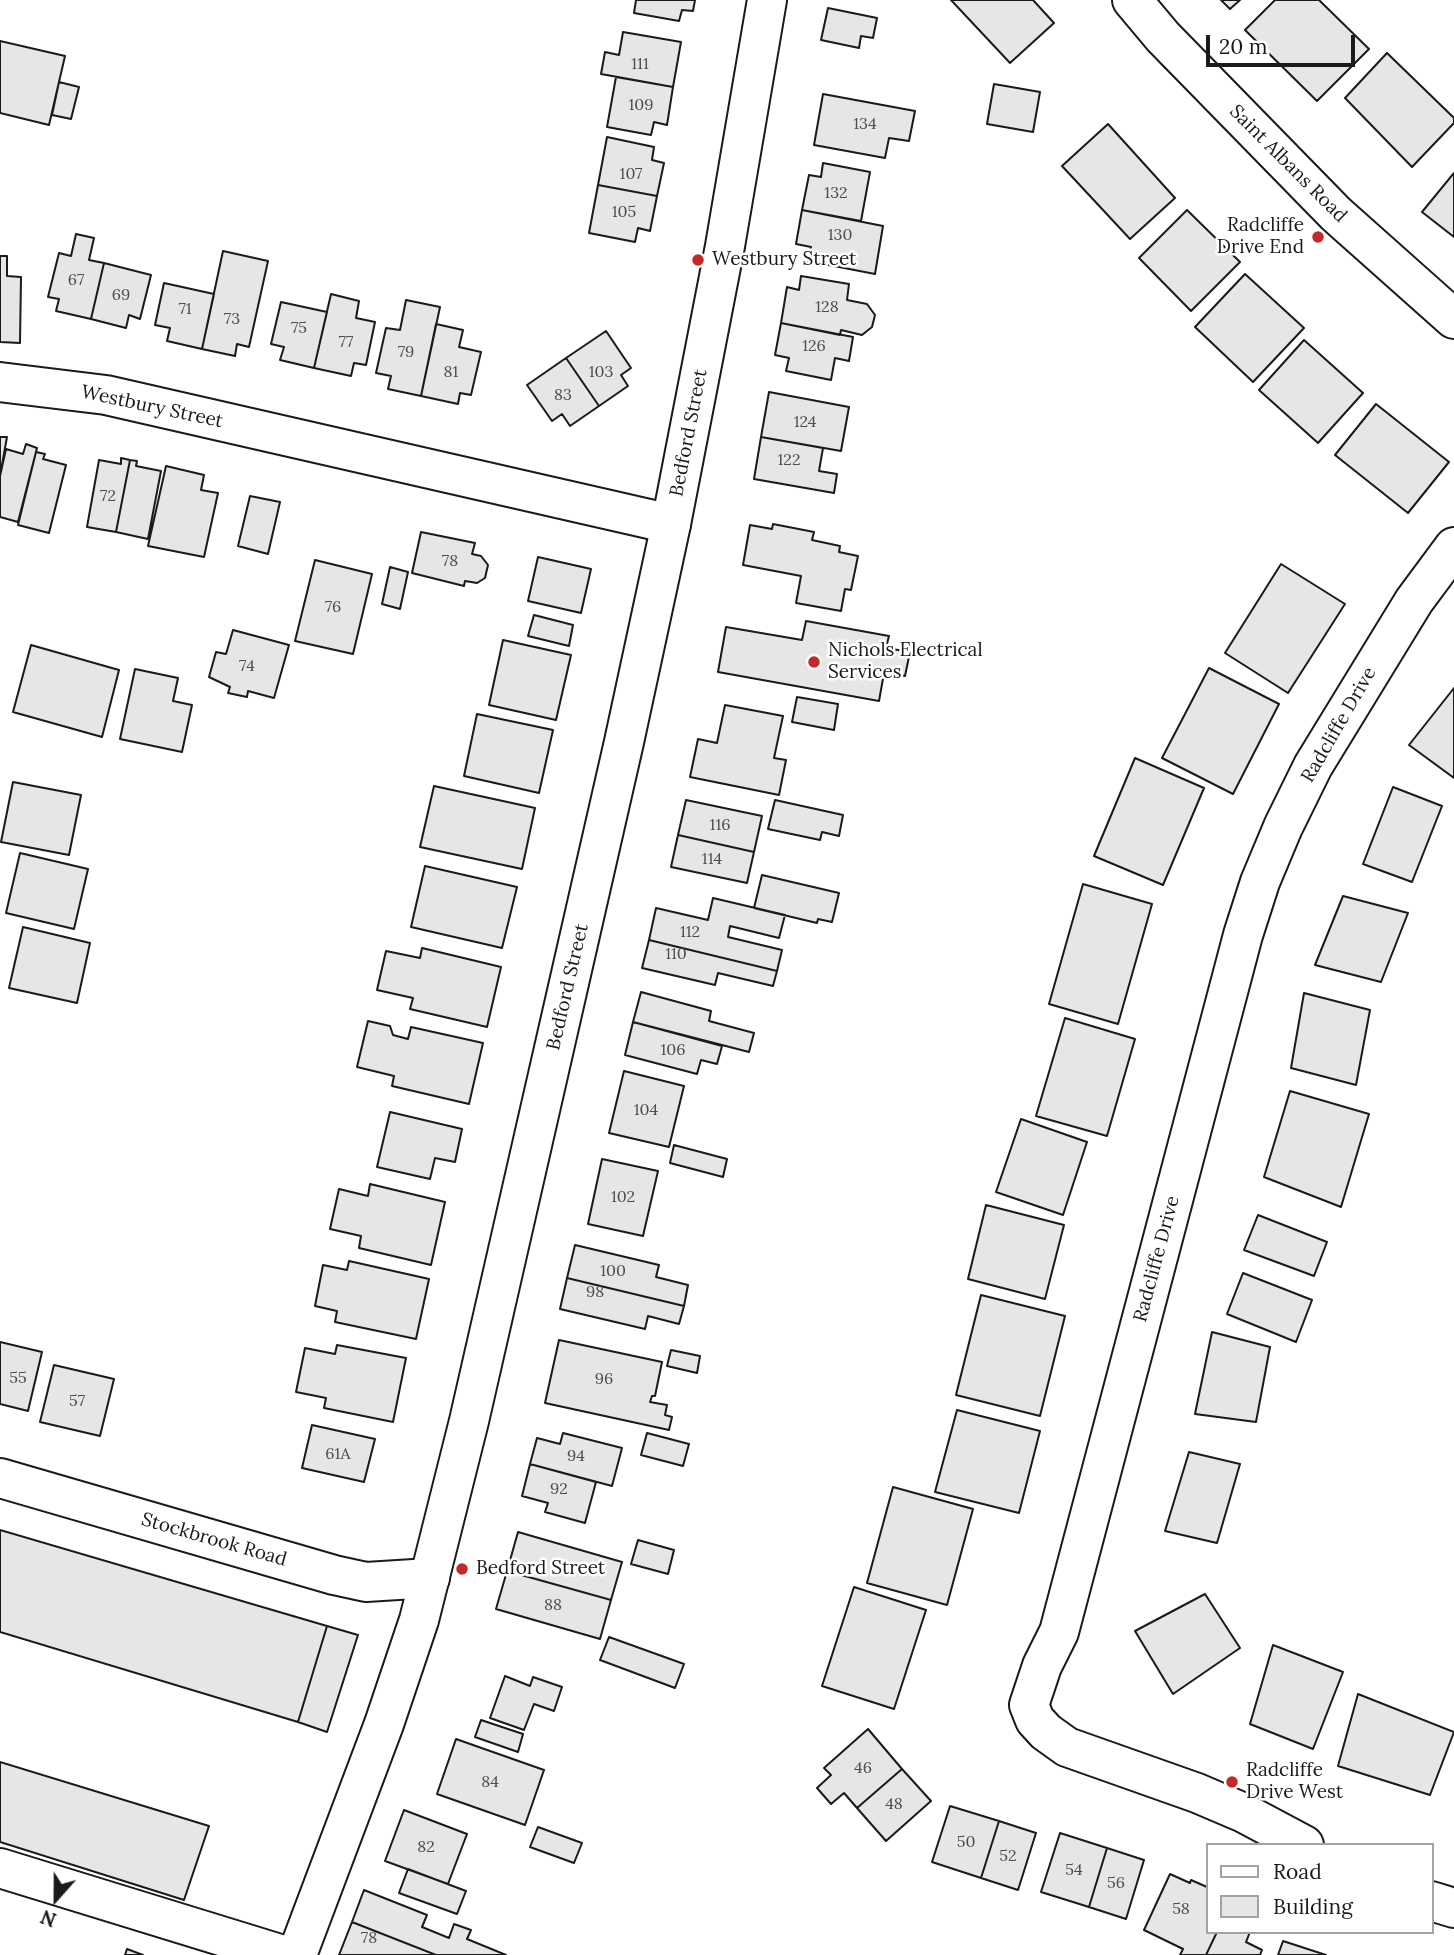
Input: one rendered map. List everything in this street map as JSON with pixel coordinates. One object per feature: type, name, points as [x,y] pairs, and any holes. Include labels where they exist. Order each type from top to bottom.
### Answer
[{"type":"street","name":"Bedford Street","points":[[297,1955],[384,1724],[430,1578],[470,1422],[671,524],[725,246],[767,0]]},
{"type":"street","name":"Saint Albans Road","points":[[1132,0],[1163,37],[1336,214],[1454,319]]},
{"type":"street","name":"Westbury Street","points":[[0,382],[106,395],[671,524]]},
{"type":"street","name":"Radcliffe Drive","points":[[1300,1843],[1244,1813],[1197,1793],[1067,1747],[1035,1720],[1029,1705],[1042,1666],[1059,1632],[1243,935],[1260,882],[1313,766],[1414,601],[1454,547]]},
{"type":"street","name":"Stockbrook Road","points":[[0,1478],[334,1575],[366,1582],[430,1578]]},
{"type":"street","points":[[0,1868],[283,1955]]},
{"type":"street","points":[[1433,1902],[1454,1908]]},
{"type":"building","points":[[636,0],[695,0],[693,11],[682,10],[679,21],[634,13]]},
{"type":"building","points":[[951,0],[1033,0],[1054,23],[1010,63]]},
{"type":"building","points":[[1221,0],[1240,0],[1230,9]]},
{"type":"building","points":[[1275,0],[1319,0],[1369,49],[1317,101],[1245,30]]},
{"type":"building","points":[[828,8],[877,18],[873,38],[861,36],[859,48],[821,40]]},
{"type":"building","points":[[623,32],[681,42],[673,87],[601,74],[605,52],[619,55]]},
{"type":"building","points":[[0,41],[65,56],[49,125],[0,113]]},
{"type":"building","points":[[1387,53],[1454,118],[1454,123],[1412,167],[1345,98]]},
{"type":"building","points":[[616,77],[673,87],[667,125],[654,122],[651,135],[607,127]]},
{"type":"building","points":[[59,82],[79,87],[71,119],[52,115]]},
{"type":"building","points":[[994,84],[1040,92],[1033,132],[987,124]]},
{"type":"building","points":[[823,94],[915,111],[909,141],[889,138],[885,158],[814,145]]},
{"type":"building","points":[[1108,124],[1175,198],[1130,239],[1062,166]]},
{"type":"building","points":[[607,137],[654,147],[652,160],[664,163],[657,196],[598,185]]},
{"type":"building","points":[[823,163],[870,172],[861,221],[802,210],[809,175],[821,177]]},
{"type":"building","points":[[1454,173],[1454,237],[1422,212]]},
{"type":"building","points":[[598,185],[657,196],[650,231],[638,228],[635,242],[589,233]]},
{"type":"building","points":[[802,210],[883,226],[875,274],[808,261],[811,247],[796,244]]},
{"type":"building","points":[[1187,210],[1240,262],[1191,311],[1139,258]]},
{"type":"building","points":[[76,234],[94,238],[89,260],[104,263],[91,319],[56,311],[59,299],[48,297],[59,253],[71,256]]},
{"type":"building","points":[[223,251],[268,261],[249,347],[237,344],[235,356],[202,349]]},
{"type":"building","points":[[0,256],[7,256],[7,276],[21,277],[20,343],[0,342]]},
{"type":"building","points":[[104,263],[151,275],[140,319],[129,315],[126,328],[91,319]]},
{"type":"building","points":[[1245,274],[1304,328],[1253,382],[1195,327]]},
{"type":"building","points":[[801,276],[849,284],[847,300],[867,304],[875,315],[872,327],[862,335],[841,330],[840,335],[781,323],[787,287],[799,290]]},
{"type":"building","points":[[164,283],[214,294],[202,349],[167,341],[170,328],[155,325]]},
{"type":"building","points":[[331,294],[359,301],[356,318],[375,322],[366,365],[354,363],[351,376],[314,368]]},
{"type":"building","points":[[406,300],[440,307],[421,396],[388,389],[391,376],[376,373],[386,328],[400,330]]},
{"type":"building","points":[[281,302],[327,312],[314,368],[280,360],[284,347],[271,344]]},
{"type":"building","points":[[781,323],[853,337],[849,361],[835,358],[831,380],[786,371],[789,358],[775,355]]},
{"type":"building","points":[[436,324],[463,330],[459,347],[481,352],[471,395],[460,393],[458,404],[421,396]]},
{"type":"building","points":[[606,331],[631,368],[621,375],[628,386],[599,406],[566,358]]},
{"type":"building","points":[[1304,340],[1363,393],[1318,443],[1259,390]]},
{"type":"building","points":[[566,358],[599,406],[570,426],[562,414],[552,421],[527,385]]},
{"type":"building","points":[[769,392],[849,407],[841,451],[761,437]]},
{"type":"building","points":[[1376,404],[1449,462],[1408,513],[1335,455]]},
{"type":"building","points":[[0,437],[7,437],[0,476]]},
{"type":"building","points":[[761,437],[823,448],[819,471],[837,474],[834,493],[754,479]]},
{"type":"building","points":[[26,444],[37,448],[18,522],[0,517],[0,476],[6,449],[23,454]]},
{"type":"building","points":[[36,452],[45,454],[43,459],[66,465],[49,533],[18,525]]},
{"type":"building","points":[[121,458],[130,460],[116,532],[87,527],[99,460],[121,464]]},
{"type":"building","points":[[130,460],[137,461],[136,466],[161,471],[148,539],[116,532]]},
{"type":"building","points":[[166,466],[204,475],[201,490],[218,493],[204,557],[148,546]]},
{"type":"building","points":[[250,496],[280,502],[268,554],[238,546]]},
{"type":"building","points":[[773,524],[814,532],[812,540],[840,546],[839,552],[858,556],[851,590],[845,589],[841,611],[796,603],[801,576],[743,565],[750,525],[772,529]]},
{"type":"building","points":[[421,532],[475,543],[472,554],[481,556],[488,565],[485,578],[477,583],[465,581],[464,586],[412,573]]},
{"type":"building","points":[[538,557],[591,569],[581,613],[528,601]]},
{"type":"building","points":[[315,560],[372,574],[353,654],[295,641]]},
{"type":"building","points":[[1281,564],[1345,604],[1288,693],[1225,653]]},
{"type":"building","points":[[390,567],[408,572],[400,609],[382,604]]},
{"type":"building","points":[[534,615],[573,625],[569,646],[528,636]]},
{"type":"building","name":"Nichols Electrical Services","points":[[806,621],[889,636],[886,648],[910,652],[905,676],[884,673],[879,701],[718,672],[726,627],[802,640]]},
{"type":"building","points":[[233,630],[289,645],[274,698],[248,691],[247,697],[228,693],[230,687],[209,677],[216,652],[226,654]]},
{"type":"building","points":[[503,640],[571,655],[556,720],[489,705]]},
{"type":"building","points":[[31,645],[119,670],[102,737],[13,712]]},
{"type":"building","points":[[1209,668],[1279,704],[1233,794],[1162,758]]},
{"type":"building","points":[[135,669],[178,678],[173,701],[192,705],[182,752],[120,739]]},
{"type":"building","points":[[1454,688],[1454,778],[1409,745]]},
{"type":"building","points":[[797,697],[838,704],[834,730],[792,722]]},
{"type":"building","points":[[725,705],[783,716],[774,758],[786,760],[779,795],[690,777],[698,739],[717,743]]},
{"type":"building","points":[[477,714],[553,730],[539,793],[464,776]]},
{"type":"building","points":[[1135,758],[1204,788],[1163,885],[1094,856]]},
{"type":"building","points":[[13,782],[81,795],[69,855],[1,842]]},
{"type":"building","points":[[434,786],[535,808],[522,869],[420,847]]},
{"type":"building","points":[[1393,787],[1442,806],[1412,882],[1363,864]]},
{"type":"building","points":[[686,800],[762,816],[754,852],[678,835]]},
{"type":"building","points":[[775,800],[843,815],[839,836],[822,832],[820,840],[768,829]]},
{"type":"building","points":[[678,835],[754,852],[747,883],[671,867]]},
{"type":"building","points":[[20,853],[88,869],[74,929],[6,913]]},
{"type":"building","points":[[425,866],[517,887],[502,948],[411,927]]},
{"type":"building","points":[[762,875],[839,893],[832,922],[818,919],[817,923],[754,908]]},
{"type":"building","points":[[1083,884],[1152,904],[1118,1024],[1049,1004]]},
{"type":"building","points":[[1343,896],[1408,913],[1381,982],[1315,965]]},
{"type":"building","points":[[713,898],[785,915],[779,938],[730,926],[728,937],[782,950],[777,971],[649,940],[656,908],[708,920]]},
{"type":"building","points":[[23,927],[90,943],[77,1003],[9,988]]},
{"type":"building","points":[[649,940],[777,971],[773,986],[718,973],[715,985],[642,968]]},
{"type":"building","points":[[422,948],[501,967],[487,1027],[410,1009],[413,998],[377,990],[386,951],[420,958]]},
{"type":"building","points":[[641,992],[711,1011],[709,1021],[754,1033],[749,1052],[633,1022]]},
{"type":"building","points":[[1304,993],[1370,1010],[1356,1085],[1291,1068]]},
{"type":"building","points":[[1065,1018],[1135,1039],[1107,1136],[1036,1116]]},
{"type":"building","points":[[368,1021],[390,1026],[393,1035],[408,1039],[411,1027],[483,1043],[469,1104],[392,1086],[394,1076],[357,1067]]},
{"type":"building","points":[[633,1022],[722,1046],[717,1064],[701,1060],[697,1074],[625,1055]]},
{"type":"building","points":[[624,1071],[684,1086],[669,1147],[609,1133]]},
{"type":"building","points":[[1290,1091],[1369,1114],[1341,1207],[1264,1177]]},
{"type":"building","points":[[390,1112],[462,1129],[455,1162],[435,1158],[430,1179],[377,1167]]},
{"type":"building","points":[[1021,1119],[1087,1142],[1063,1215],[996,1192]]},
{"type":"building","points":[[674,1145],[727,1159],[723,1177],[670,1163]]},
{"type":"building","points":[[602,1159],[658,1171],[643,1236],[588,1224]]},
{"type":"building","points":[[370,1184],[445,1202],[431,1265],[359,1248],[361,1236],[330,1229],[339,1189],[368,1196]]},
{"type":"building","points":[[986,1205],[1064,1225],[1045,1299],[968,1279]]},
{"type":"building","points":[[1258,1215],[1327,1242],[1314,1276],[1244,1250]]},
{"type":"building","points":[[575,1245],[659,1265],[656,1277],[688,1285],[684,1306],[567,1278]]},
{"type":"building","points":[[349,1261],[429,1279],[416,1339],[335,1322],[337,1311],[315,1306],[323,1265],[347,1270]]},
{"type":"building","points":[[1243,1273],[1312,1300],[1296,1342],[1227,1314]]},
{"type":"building","points":[[567,1278],[684,1306],[679,1324],[648,1316],[645,1329],[560,1309]]},
{"type":"building","points":[[981,1295],[1065,1316],[1040,1416],[956,1395]]},
{"type":"building","points":[[1212,1332],[1270,1347],[1256,1422],[1195,1414]]},
{"type":"building","points":[[559,1340],[662,1362],[655,1396],[652,1396],[650,1402],[667,1405],[665,1415],[672,1417],[669,1430],[545,1403]]},
{"type":"building","points":[[0,1342],[42,1352],[28,1411],[0,1404]]},
{"type":"building","points":[[337,1345],[406,1358],[393,1422],[324,1408],[326,1398],[296,1392],[305,1348],[335,1354]]},
{"type":"building","points":[[671,1350],[700,1356],[697,1373],[667,1366]]},
{"type":"building","points":[[54,1365],[114,1379],[100,1436],[40,1422]]},
{"type":"building","points":[[957,1410],[1040,1431],[1019,1513],[935,1492]]},
{"type":"building","points":[[312,1425],[375,1439],[364,1482],[302,1468]]},
{"type":"building","points":[[563,1433],[622,1448],[612,1486],[530,1464],[537,1438],[560,1444]]},
{"type":"building","points":[[647,1433],[689,1444],[683,1466],[641,1455]]},
{"type":"building","points":[[1189,1452],[1240,1464],[1217,1543],[1165,1531]]},
{"type":"building","points":[[530,1464],[596,1482],[585,1523],[545,1512],[548,1503],[522,1496]]},
{"type":"building","points":[[893,1487],[973,1509],[947,1605],[867,1583]]},
{"type":"building","points":[[0,1530],[327,1626],[298,1722],[0,1632]]},
{"type":"building","points":[[518,1532],[622,1562],[611,1600],[507,1571]]},
{"type":"building","points":[[638,1540],[674,1550],[668,1574],[631,1564]]},
{"type":"building","points":[[507,1571],[611,1600],[600,1639],[496,1609]]},
{"type":"building","points":[[854,1587],[926,1610],[894,1709],[822,1686]]},
{"type":"building","points":[[1205,1594],[1240,1648],[1173,1694],[1135,1631]]},
{"type":"building","points":[[327,1626],[358,1635],[327,1732],[298,1722]]},
{"type":"building","points":[[609,1637],[684,1664],[675,1688],[600,1660]]},
{"type":"building","points":[[1273,1645],[1343,1672],[1313,1749],[1250,1724]]},
{"type":"building","points":[[505,1676],[530,1686],[533,1677],[562,1687],[554,1711],[534,1704],[524,1730],[490,1718]]},
{"type":"building","points":[[1358,1694],[1454,1732],[1430,1795],[1338,1766]]},
{"type":"building","points":[[481,1720],[523,1734],[518,1752],[475,1737]]},
{"type":"building","points":[[868,1729],[902,1769],[857,1808],[844,1793],[831,1804],[817,1788],[831,1775],[824,1768]]},
{"type":"building","points":[[456,1739],[544,1770],[525,1825],[437,1794]]},
{"type":"building","points":[[0,1762],[209,1826],[184,1900],[0,1842]]},
{"type":"building","points":[[902,1769],[931,1801],[886,1841],[857,1808]]},
{"type":"building","points":[[950,1806],[999,1821],[981,1878],[932,1862]]},
{"type":"building","points":[[404,1810],[467,1834],[448,1884],[385,1861]]},
{"type":"building","points":[[999,1821],[1036,1833],[1018,1890],[981,1878]]},
{"type":"building","points":[[538,1827],[582,1843],[574,1863],[530,1847]]},
{"type":"building","points":[[1060,1833],[1107,1848],[1089,1907],[1041,1892]]},
{"type":"building","points":[[1107,1848],[1144,1860],[1126,1919],[1089,1907]]},
{"type":"building","points":[[408,1869],[466,1891],[457,1914],[399,1893]]},
{"type":"building","points":[[1170,1874],[1206,1887],[1206,1934],[1216,1934],[1206,1955],[1180,1955],[1183,1949],[1144,1930]]},
{"type":"building","points":[[364,1890],[427,1915],[422,1927],[449,1938],[454,1924],[471,1930],[467,1939],[506,1955],[436,1955],[352,1922]]},
{"type":"building","points":[[352,1922],[436,1955],[339,1955]]},
{"type":"building","points":[[1216,1934],[1249,1934],[1246,1942],[1262,1950],[1260,1955],[1206,1955]]},
{"type":"building","points":[[1283,1941],[1326,1955],[1278,1955]]},
{"type":"building","points":[[127,1949],[143,1955],[125,1955]]},
{"type":"place","name":"Radcliffe Drive End","points":[[1318,237]]},
{"type":"place","name":"Westbury Street","points":[[698,260]]},
{"type":"place","name":"Nichols Electrical Services","points":[[814,662]]},
{"type":"place","name":"Bedford Street","points":[[462,1569]]},
{"type":"place","name":"Radcliffe Drive West","points":[[1232,1782]]}]
